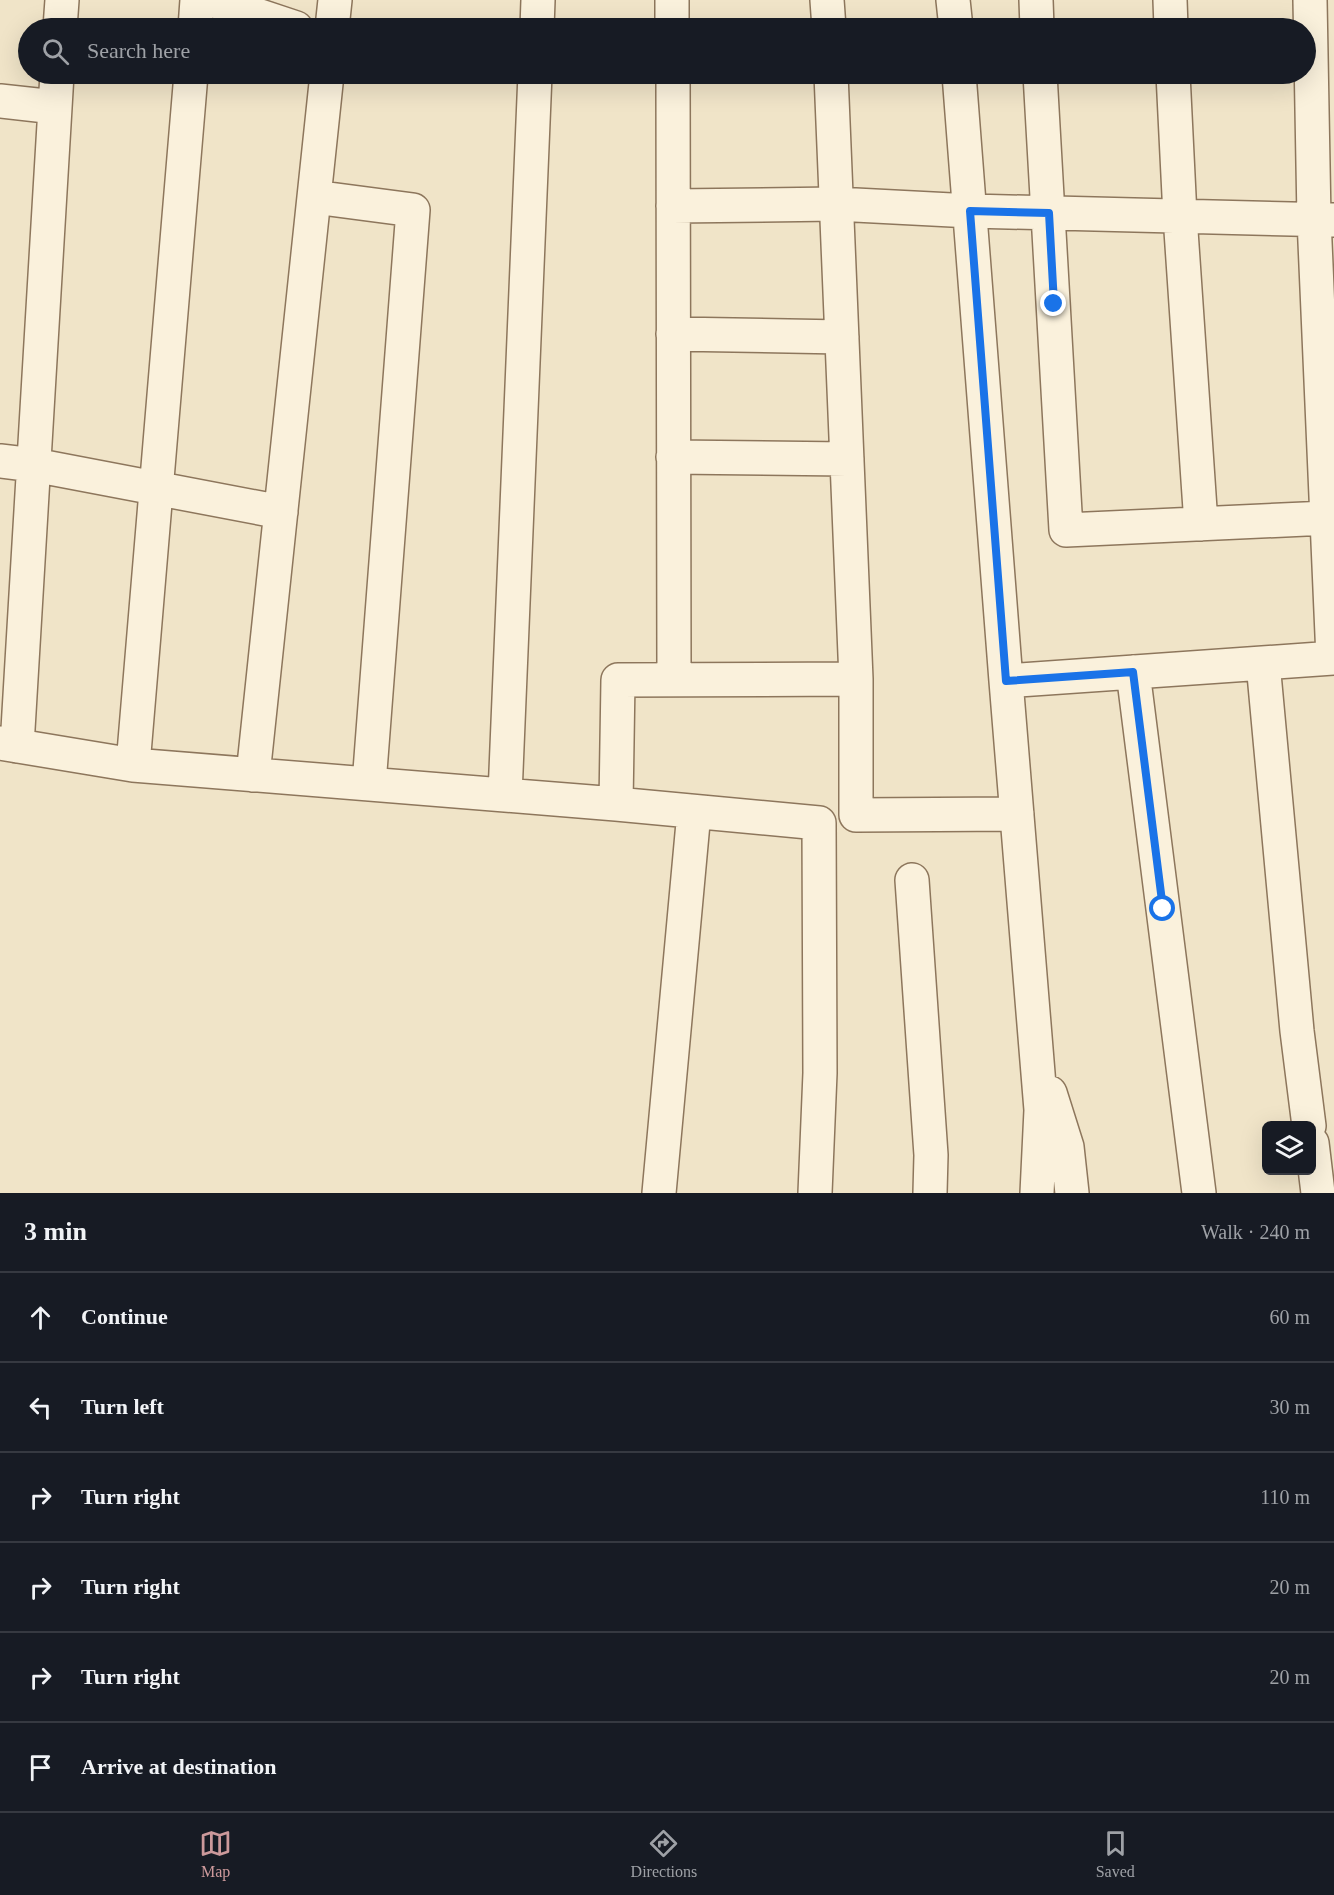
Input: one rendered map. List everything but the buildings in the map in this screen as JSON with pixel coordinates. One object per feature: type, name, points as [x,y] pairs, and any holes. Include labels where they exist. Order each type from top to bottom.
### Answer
[{"type":"street","points":[[61,18],[62,0]]},
{"type":"street","points":[[196,18],[197,0]]},
{"type":"street","points":[[212,0],[266,18]]},
{"type":"street","points":[[333,18],[335,0]]},
{"type":"street","points":[[537,18],[538,0]]},
{"type":"street","points":[[672,0],[672,18]]},
{"type":"street","points":[[828,0],[829,18]]},
{"type":"street","points":[[953,0],[955,18]]},
{"type":"street","points":[[1036,0],[1037,18]]},
{"type":"street","points":[[1170,0],[1171,18]]},
{"type":"street","points":[[1310,0],[1311,18]]},
{"type":"street","points":[[56,84],[34,465],[8,744],[133,765],[616,804],[819,823],[820,1073],[815,1193]]},
{"type":"street","points":[[133,765],[190,84]]},
{"type":"street","points":[[253,775],[326,84]]},
{"type":"street","points":[[505,795],[535,84]]},
{"type":"street","points":[[673,84],[674,680]]},
{"type":"street","points":[[831,84],[856,679],[856,815],[1017,814]]},
{"type":"street","points":[[960,84],[1041,1110],[1037,1193]]},
{"type":"street","points":[[1041,84],[1066,530],[1201,524],[1330,524]]},
{"type":"street","points":[[1173,84],[1201,524]]},
{"type":"street","points":[[1006,681],[1333,658],[1324,220],[1315,84]]},
{"type":"street","points":[[0,101],[55,107]]},
{"type":"street","points":[[314,197],[413,210],[369,784]]},
{"type":"street","points":[[673,206],[836,204],[970,211],[1324,220]]},
{"type":"street","points":[[673,334],[842,337]]},
{"type":"street","points":[[673,457],[847,459]]},
{"type":"street","points":[[0,461],[34,465],[281,512]]},
{"type":"street","points":[[1263,663],[1297,1030],[1308,1121]]},
{"type":"street","points":[[1133,672],[1198,1193]]},
{"type":"street","points":[[616,804],[618,680],[856,679]]},
{"type":"street","points":[[659,1193],[693,812]]},
{"type":"street","points":[[912,880],[931,1155],[930,1193]]},
{"type":"street","points":[[1036,1047],[1067,1147],[1072,1193]]},
{"type":"street","points":[[1315,1175],[1318,1193]]},
{"type":"route","points":[[1054,304],[1049,213],[970,211],[1006,681],[1133,672],[1163,909]]}]
